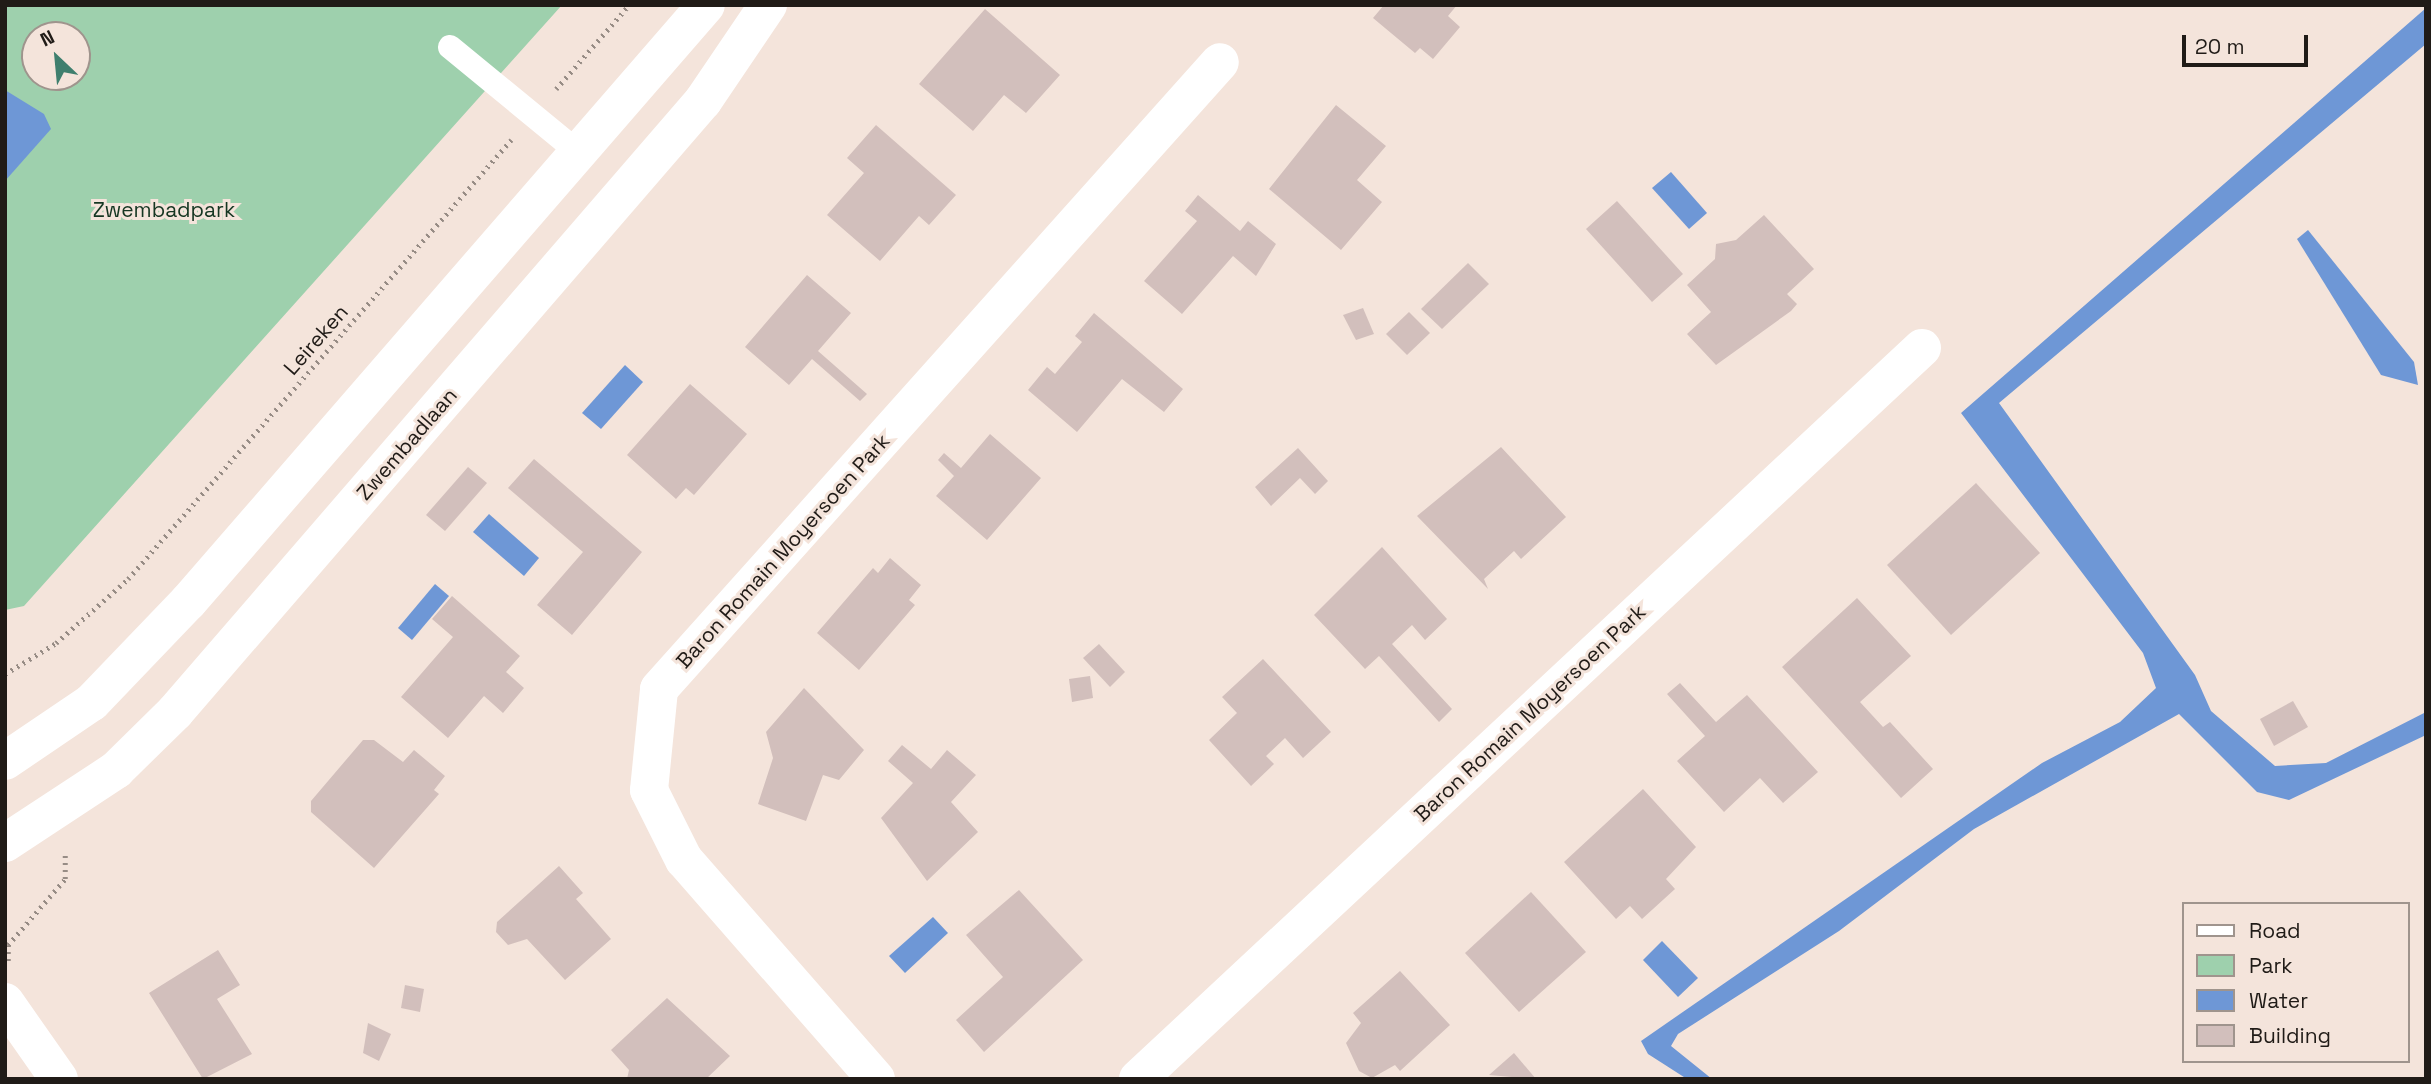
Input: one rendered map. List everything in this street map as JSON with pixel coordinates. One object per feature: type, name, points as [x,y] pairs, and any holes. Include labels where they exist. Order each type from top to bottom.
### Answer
[{"type":"street","points":[[5,761],[92,702],[188,602],[706,5]]},
{"type":"street","name":"Zwembadlaan","points":[[5,843],[116,770],[236,640],[703,101],[768,5]]},
{"type":"street","name":"Baron Romain Moyersoen Park","points":[[876,1079],[684,860],[649,790],[659,689],[1220,62]]},
{"type":"street","points":[[438,408],[442,373],[607,178],[578,152]]},
{"type":"street","name":"Baron Romain Moyersoen Park","points":[[1138,1079],[1922,348]]},
{"type":"street","points":[[188,602],[236,640]]},
{"type":"street","points":[[5,1002],[59,1079]]},
{"type":"lane","points":[[450,47],[578,152]]},
{"type":"path","name":"Leireken","points":[[5,674],[56,643],[128,579],[629,5]]},
{"type":"path","points":[[5,954],[65,879]]},
{"type":"green space","name":"Zwembadpark","points":[[5,5],[562,5],[24,606],[5,610]]},
{"type":"water","points":[[2426,8],[2426,44],[1999,403],[2195,675],[2211,711],[2275,766],[2326,763],[2426,712],[2426,735],[2289,800],[2257,792],[2179,714],[1974,829],[1839,931],[1678,1034],[1671,1046],[1712,1079],[1687,1079],[1648,1054],[1641,1041],[2042,763],[2120,722],[2156,688],[2143,653],[1961,413]]},
{"type":"water","points":[[5,90],[44,114],[51,129],[5,181]]},
{"type":"water","points":[[1671,172],[1707,213],[1689,229],[1652,188]]},
{"type":"water","points":[[2308,230],[2414,362],[2418,385],[2381,375],[2297,239]]},
{"type":"water","points":[[625,365],[643,382],[601,429],[582,413]]},
{"type":"water","points":[[489,514],[539,558],[524,576],[473,532]]},
{"type":"water","points":[[435,584],[449,596],[412,640],[398,628]]},
{"type":"water","points":[[933,917],[948,933],[905,973],[889,956]]},
{"type":"water","points":[[1662,941],[1698,978],[1678,997],[1643,960]]},
{"type":"building","points":[[1384,5],[1457,5],[1448,16],[1460,27],[1433,59],[1420,48],[1415,53],[1373,18]]},
{"type":"building","points":[[985,9],[1060,75],[1026,113],[1004,95],[973,131],[919,84]]},
{"type":"building","points":[[1336,105],[1386,146],[1357,180],[1382,202],[1341,250],[1269,189]]},
{"type":"building","points":[[876,125],[956,195],[929,225],[919,216],[880,261],[827,215],[864,173],[847,158]]},
{"type":"building","points":[[1198,195],[1240,231],[1248,221],[1276,244],[1256,276],[1233,256],[1182,314],[1144,281],[1197,221],[1185,211]]},
{"type":"building","points":[[1617,201],[1683,274],[1652,302],[1586,229]]},
{"type":"building","points":[[1764,215],[1814,269],[1787,294],[1797,304],[1791,311],[1716,365],[1687,334],[1711,312],[1687,285],[1715,259],[1716,244],[1736,240]]},
{"type":"building","points":[[1468,263],[1489,284],[1442,329],[1421,309]]},
{"type":"building","points":[[807,275],[851,313],[818,351],[867,394],[860,401],[812,359],[789,385],[745,347]]},
{"type":"building","points":[[1363,308],[1374,334],[1356,340],[1343,315]]},
{"type":"building","points":[[1409,312],[1430,333],[1407,355],[1386,334]]},
{"type":"building","points":[[1094,313],[1183,389],[1164,412],[1122,379],[1077,432],[1028,390],[1047,367],[1055,374],[1082,342],[1075,336]]},
{"type":"building","points":[[690,384],[747,434],[694,495],[686,488],[676,499],[627,455]]},
{"type":"building","points":[[990,434],[1041,478],[987,540],[936,496],[954,476],[938,460],[944,453],[961,468]]},
{"type":"building","points":[[1501,447],[1566,517],[1521,559],[1514,551],[1484,579],[1488,589],[1417,516]]},
{"type":"building","points":[[1298,448],[1328,481],[1315,494],[1300,478],[1271,506],[1255,487]]},
{"type":"building","points":[[534,459],[642,552],[572,635],[537,605],[583,552],[508,488]]},
{"type":"building","points":[[468,467],[487,483],[445,531],[426,515]]},
{"type":"building","points":[[1976,483],[2040,553],[1951,635],[1887,565]]},
{"type":"building","points":[[1382,547],[1447,619],[1425,640],[1412,625],[1392,644],[1452,709],[1439,722],[1379,656],[1365,669],[1314,615]]},
{"type":"building","points":[[890,558],[921,585],[909,600],[915,605],[859,670],[817,633],[873,568],[878,573]]},
{"type":"building","points":[[452,596],[520,656],[506,672],[524,688],[503,713],[484,696],[448,738],[401,697],[453,637],[432,619]]},
{"type":"building","points":[[1857,598],[1911,656],[1860,702],[1883,727],[1890,722],[1933,769],[1901,798],[1782,667]]},
{"type":"building","points":[[1099,644],[1125,672],[1110,687],[1083,658]]},
{"type":"building","points":[[1263,659],[1331,732],[1303,758],[1285,738],[1266,756],[1274,764],[1251,786],[1209,740],[1237,713],[1222,697]]},
{"type":"building","points":[[1090,676],[1093,698],[1072,702],[1069,679]]},
{"type":"building","points":[[1680,683],[1716,722],[1747,695],[1818,772],[1783,803],[1760,778],[1724,812],[1677,761],[1705,736],[1667,694]]},
{"type":"building","points":[[804,688],[864,750],[839,780],[823,775],[806,821],[758,804],[773,758],[766,732]]},
{"type":"building","points":[[2293,701],[2308,727],[2274,746],[2260,719]]},
{"type":"building","points":[[363,740],[374,740],[403,762],[414,750],[445,776],[434,790],[439,794],[374,868],[311,812],[311,801]]},
{"type":"building","points":[[902,745],[931,769],[947,750],[976,775],[951,802],[978,832],[927,881],[881,818],[913,783],[888,761]]},
{"type":"building","points":[[1643,789],[1696,847],[1666,879],[1675,889],[1642,919],[1630,906],[1616,919],[1564,862]]},
{"type":"building","points":[[559,866],[583,893],[576,899],[611,939],[565,980],[527,939],[508,945],[496,932],[497,922]]},
{"type":"building","points":[[1019,890],[1083,960],[984,1052],[956,1020],[1003,977],[966,935]]},
{"type":"building","points":[[1531,892],[1586,952],[1519,1012],[1465,953]]},
{"type":"building","points":[[218,950],[240,985],[217,999],[252,1054],[203,1079],[149,993]]},
{"type":"building","points":[[1400,971],[1450,1025],[1400,1071],[1395,1065],[1372,1078],[1359,1071],[1346,1043],[1361,1023],[1353,1013]]},
{"type":"building","points":[[405,985],[424,989],[420,1012],[401,1008]]},
{"type":"building","points":[[667,998],[730,1056],[706,1079],[627,1079],[629,1070],[611,1050]]},
{"type":"building","points":[[368,1023],[391,1034],[379,1061],[363,1053]]},
{"type":"building","points":[[1514,1053],[1536,1079],[1489,1075]]}]
